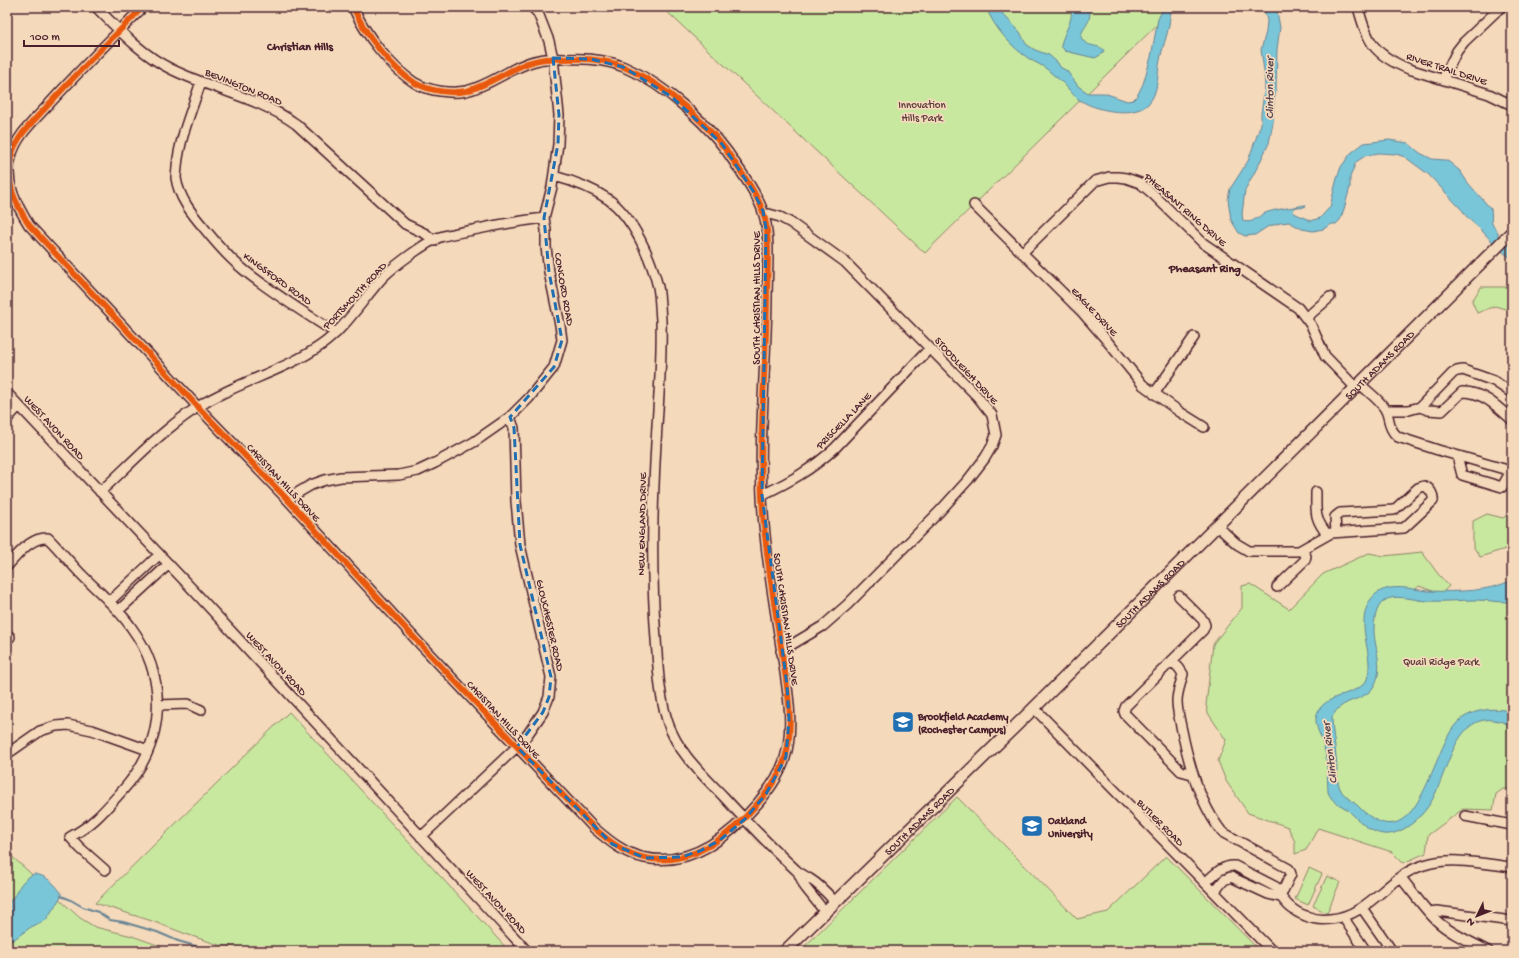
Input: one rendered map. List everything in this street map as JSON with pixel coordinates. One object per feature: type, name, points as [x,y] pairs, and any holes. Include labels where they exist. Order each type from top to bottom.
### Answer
[{"type":"main road","name":"SOUTH ADAMS ROAD","points":[[785,951],[1034,708],[1509,235]]},
{"type":"street","name":"BEVINGTON ROAD","points":[[96,7],[143,51],[158,62],[201,82],[271,108],[285,116],[296,124],[405,224],[426,234],[434,240]]},
{"type":"street","name":"CHRISTIAN HILLS DRIVE","points":[[144,7],[120,30],[24,132],[15,144],[10,157],[8,181],[19,209],[29,225],[198,407],[287,499],[355,575],[516,747],[600,834],[612,844],[630,853],[645,858],[666,859],[677,857],[700,851],[720,840],[745,819]]},
{"type":"street","name":"SOUTH CHRISTIAN HILLS DRIVE","points":[[353,7],[364,27],[378,47],[394,65],[417,84],[433,90],[450,92],[466,91],[484,84],[518,66],[537,60],[553,58],[591,59],[610,62],[624,67],[672,97],[708,128],[722,144],[753,191],[764,215],[766,229],[767,349],[761,459],[762,495],[765,537],[787,685],[789,719],[786,757],[780,773],[766,794],[745,819]]},
{"type":"street","name":"CONCORD ROAD","points":[[287,499],[312,485],[341,476],[399,475],[418,471],[474,442],[510,417],[529,398],[554,367],[562,340],[549,272],[544,218],[554,176],[558,144],[559,116],[553,58],[544,27],[538,13],[532,7]]},
{"type":"street","name":"RIVER TRAIL DRIVE","points":[[1358,7],[1369,40],[1383,55],[1409,69],[1489,94],[1512,105]]},
{"type":"street","points":[[1443,79],[1464,42],[1499,8]]},
{"type":"street","name":"KINGSFORD ROAD","points":[[201,82],[178,154],[176,178],[191,214],[215,242],[243,270],[336,333]]},
{"type":"street","name":"NEW ENGLAND DRIVE","points":[[554,176],[580,184],[594,191],[609,199],[623,212],[646,253],[654,273],[658,290],[662,344],[652,507],[652,567],[657,656],[664,710],[669,726],[690,762],[798,872],[812,880],[836,902]]},
{"type":"street","name":"PHEASANT RING DRIVE","points":[[1022,253],[1095,181],[1109,177],[1126,178],[1140,183],[1203,243],[1298,308],[1311,324],[1325,356],[1358,386],[1380,403],[1386,410]]},
{"type":"street","name":"EAGLE DRIVE","points":[[974,204],[1082,312],[1135,377],[1154,394],[1204,427]]},
{"type":"street","name":"STOODLEIGH DRIVE","points":[[764,215],[769,214],[780,217],[845,262],[977,396],[992,415],[996,435],[985,458],[968,480],[940,511],[847,605],[823,626],[781,651]]},
{"type":"street","name":"PORTSMOUTH ROAD","points":[[100,492],[156,439],[184,415],[233,388],[303,357],[322,345],[351,318],[385,276],[425,245],[440,237],[470,230],[544,218]]},
{"type":"street","points":[[1306,318],[1330,297]]},
{"type":"street","points":[[1154,394],[1194,337]]},
{"type":"street","name":"PRISCELLA LANE","points":[[762,495],[787,484],[820,462],[930,348]]},
{"type":"street","points":[[1457,456],[1462,475],[1502,487],[1511,471],[1398,437],[1390,426],[1386,410],[1409,410],[1420,407],[1454,373],[1462,370],[1494,381],[1512,393]]},
{"type":"street","points":[[1420,407],[1428,410],[1442,410],[1462,392],[1467,392],[1489,400],[1512,420]]},
{"type":"street","name":"WEST AVON ROAD","points":[[7,393],[169,564],[527,951]]},
{"type":"street","points":[[7,419],[19,406]]},
{"type":"street","name":"GLOUCHESTER ROAD","points":[[421,837],[516,747],[535,726],[543,712],[549,696],[551,676],[520,545],[516,501],[514,428],[510,417]]},
{"type":"street","points":[[1217,526],[1237,544],[1249,551],[1302,550],[1327,534],[1336,532],[1404,528],[1433,501],[1432,494],[1427,487],[1421,486],[1394,510],[1340,513],[1335,517],[1336,532]]},
{"type":"street","points":[[1316,492],[1318,523],[1327,534]]},
{"type":"street","points":[[7,566],[31,542],[37,539],[48,538],[118,611],[131,627],[148,655],[156,683],[158,705],[154,731],[148,750],[134,778],[111,804],[85,829],[70,837],[105,870]]},
{"type":"street","points":[[1277,587],[1305,560],[1306,556],[1302,550]]},
{"type":"street","points":[[109,602],[160,555]]},
{"type":"street","points":[[118,611],[169,564]]},
{"type":"street","points":[[1179,596],[1203,620],[1205,625],[1203,630],[1126,706],[1124,710],[1125,714],[1181,771],[1192,774]]},
{"type":"street","points":[[1172,661],[1179,668],[1182,674],[1177,703],[1192,774],[1215,824],[1222,832],[1289,869],[1290,874],[1280,897]]},
{"type":"street","points":[[158,705],[188,704],[201,710]]},
{"type":"street","name":"BUTLER ROAD","points":[[1034,708],[1272,951]]},
{"type":"street","points":[[7,754],[40,731],[56,726],[68,725],[92,730],[148,750]]},
{"type":"street","points":[[1465,816],[1512,825]]},
{"type":"street","points":[[1205,883],[1224,868],[1235,866],[1276,887],[1280,897],[1288,906],[1299,914],[1310,918],[1325,919],[1345,917],[1362,908],[1409,872],[1422,865],[1437,862],[1461,861],[1512,867]]},
{"type":"street","name":"NEW ENGLAND DRIVE","points":[[798,872],[805,887],[825,912]]},
{"type":"street","points":[[1214,892],[1224,880],[1231,877],[1268,894],[1280,897]]},
{"type":"street","points":[[1401,878],[1429,912],[1448,929],[1488,951]]},
{"type":"street","points":[[1362,908],[1391,951]]},
{"type":"street","points":[[1429,912],[1437,911],[1512,921]]},
{"type":"street","points":[[1345,917],[1347,923],[1366,951]]},
{"type":"highlighted area","points":[[553,58],[591,59],[623,67],[672,97],[722,144],[753,191],[763,211],[766,229],[762,495],[787,685],[789,719],[786,757],[766,794],[745,819],[720,840],[700,851],[681,857],[645,858],[612,844],[517,747],[543,712],[549,697],[551,677],[520,545],[514,428],[510,417],[554,367],[562,340],[549,272],[544,218],[558,144],[559,115]]},
{"type":"green space","name":"Innovation Hills Park","points":[[662,7],[1175,7],[925,253]]},
{"type":"green space","points":[[1481,287],[1512,287],[1512,311],[1495,306],[1477,313],[1472,301]]},
{"type":"green space","points":[[1512,512],[1512,543],[1505,549],[1480,557],[1473,546],[1473,521],[1487,514],[1503,518]]},
{"type":"green space","name":"Quail Ridge Park","points":[[1422,552],[1449,586],[1441,594],[1419,586],[1412,592],[1418,600],[1490,599],[1494,595],[1510,599],[1512,597],[1512,789],[1503,789],[1496,794],[1493,810],[1463,809],[1428,835],[1426,853],[1403,863],[1392,852],[1318,828],[1306,850],[1295,854],[1295,842],[1288,827],[1248,813],[1226,781],[1218,761],[1226,740],[1208,713],[1206,705],[1213,644],[1242,608],[1242,586],[1250,584],[1289,609],[1323,574],[1369,553],[1384,556]]},
{"type":"green space","points":[[289,712],[509,951],[255,951],[253,949],[219,945],[152,921],[95,903]]},
{"type":"green space","name":"Oakland University","points":[[957,797],[1077,919],[1108,912],[1166,856],[1260,951],[800,951]]},
{"type":"green space","points":[[7,852],[80,918],[95,927],[132,936],[163,947],[180,951],[7,951]]},
{"type":"green space","points":[[1309,868],[1322,874],[1308,905],[1295,899]]},
{"type":"green space","points":[[1327,876],[1340,882],[1327,913],[1313,906]]},
{"type":"water","points":[[986,7],[996,7],[1020,32],[1026,44],[1035,50],[1049,55],[1058,63],[1060,67],[1067,71],[1078,86],[1088,93],[1104,93],[1127,101],[1133,100],[1137,96],[1143,84],[1151,57],[1158,19],[1164,7],[1173,7],[1159,65],[1156,89],[1152,100],[1141,109],[1123,112],[1102,109],[1084,102],[1075,96],[1047,69],[1028,58],[1015,48],[998,29]]},
{"type":"water","points":[[1071,7],[1090,7],[1089,20],[1082,32],[1081,38],[1086,43],[1100,47],[1104,50],[1102,54],[1095,58],[1065,51],[1061,46],[1070,22],[1072,12]]},
{"type":"water","name":"Clinton River","points":[[1264,7],[1276,7],[1280,27],[1277,49],[1276,91],[1273,123],[1269,143],[1245,190],[1242,214],[1243,221],[1249,222],[1272,211],[1304,205],[1306,206],[1301,208],[1296,207],[1293,210],[1294,213],[1311,221],[1320,218],[1330,207],[1341,167],[1351,153],[1364,143],[1389,140],[1408,143],[1420,153],[1432,159],[1445,160],[1460,171],[1468,183],[1491,209],[1492,223],[1498,232],[1498,235],[1512,247],[1512,259],[1469,219],[1428,174],[1405,157],[1396,154],[1378,153],[1365,156],[1356,162],[1350,177],[1350,187],[1344,209],[1340,220],[1336,224],[1313,231],[1302,229],[1289,222],[1267,227],[1255,235],[1245,236],[1239,233],[1231,220],[1228,199],[1230,189],[1248,161],[1261,124],[1265,87],[1261,50],[1266,32],[1267,21]]},
{"type":"water","name":"Clinton River","points":[[1512,580],[1512,600],[1508,602],[1475,600],[1424,601],[1399,597],[1384,601],[1379,607],[1374,628],[1379,666],[1377,679],[1371,691],[1343,705],[1332,717],[1338,784],[1345,796],[1378,821],[1395,823],[1408,814],[1420,798],[1447,738],[1461,719],[1474,712],[1482,710],[1505,710],[1512,712],[1512,726],[1493,720],[1478,722],[1467,729],[1450,757],[1431,802],[1412,824],[1402,830],[1388,834],[1380,833],[1368,828],[1348,810],[1334,801],[1328,792],[1327,764],[1316,718],[1319,710],[1324,704],[1332,699],[1357,689],[1363,685],[1367,679],[1369,661],[1364,623],[1368,604],[1373,596],[1383,590],[1391,588],[1429,591],[1461,591],[1493,587]]},
{"type":"water","points":[[34,874],[43,876],[51,881],[62,895],[46,920],[31,927],[13,940],[7,941],[7,904],[24,881]]},
{"type":"waterway","points":[[61,896],[83,907],[98,912],[110,920],[123,922],[157,932],[178,941],[213,951]]},
{"type":"cycle path","points":[[143,7],[61,91],[27,128],[17,142],[9,166],[10,184],[16,201],[29,225],[594,828],[611,842],[624,850],[645,858],[662,860],[678,858],[694,853],[708,846],[735,827],[762,798],[774,782],[783,764],[788,746],[790,720],[788,693],[768,565],[762,505],[761,446],[768,254],[767,231],[761,206],[752,188],[727,151],[702,122],[672,96],[640,75],[624,67],[610,62],[595,60],[542,59],[520,66],[485,84],[466,91],[454,92],[433,90],[415,83],[396,68],[371,39],[353,7]]},
{"type":"place","name":"Brookfield Academy (Rochester Campus)","points":[[903,722]]},
{"type":"place","name":"Oakland University","points":[[1032,826]]},
{"type":"district","name":"Christian Hills","points":[[300,46]]},
{"type":"district","name":"Pheasant Ring","points":[[1205,268]]}]
